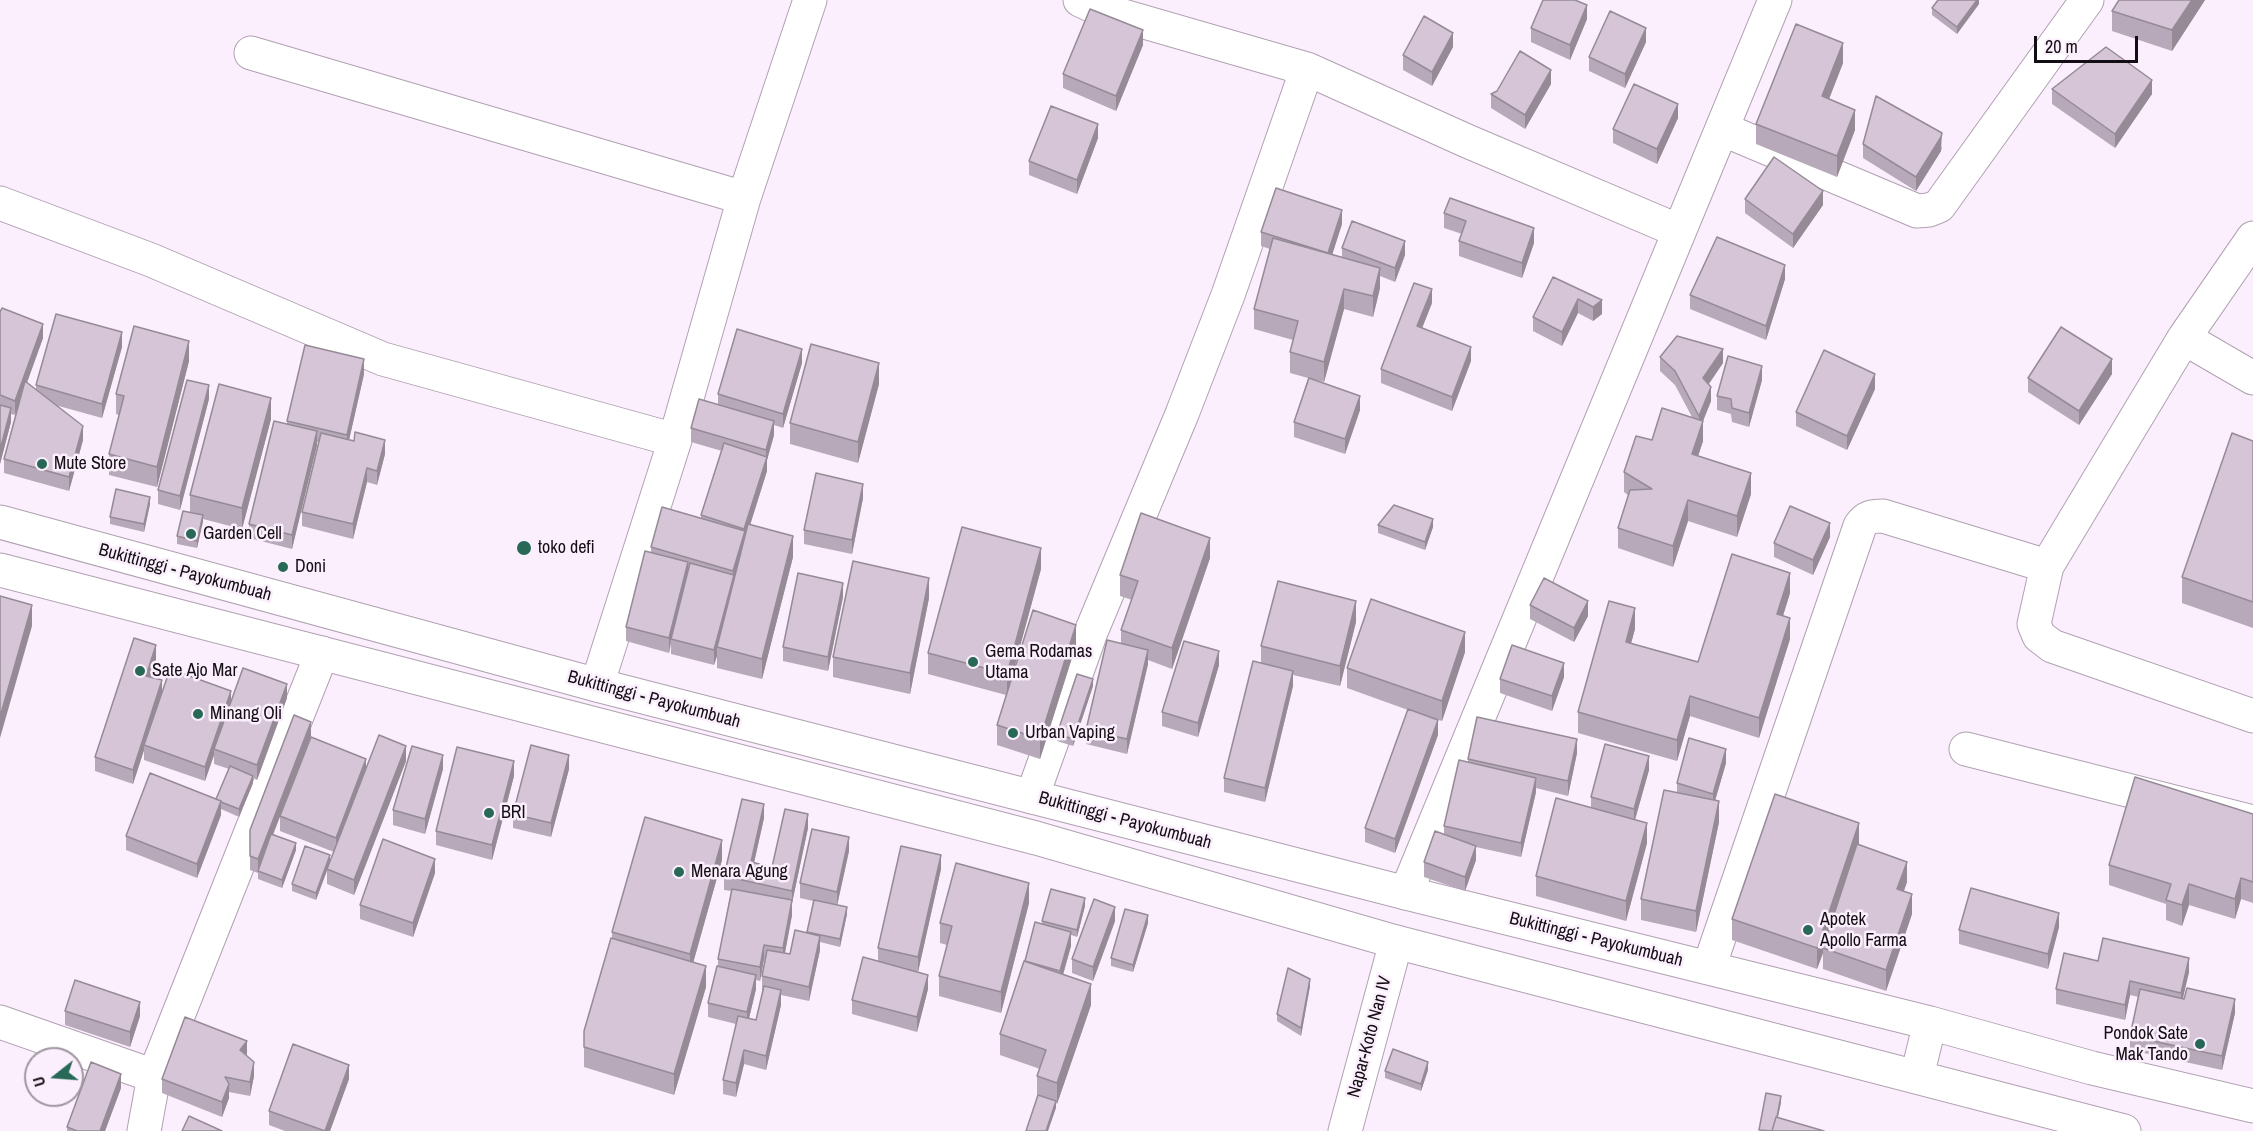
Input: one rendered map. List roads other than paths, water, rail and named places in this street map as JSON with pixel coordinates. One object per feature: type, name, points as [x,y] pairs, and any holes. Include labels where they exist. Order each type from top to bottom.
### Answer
[{"type":"main road","points":[[597,685],[675,440],[744,198],[810,0]]},
{"type":"main road","points":[[1080,0],[1099,9],[1307,69],[1467,141],[1679,231]]},
{"type":"main road","points":[[1406,894],[1775,0]]},
{"type":"main road","points":[[1722,129],[1917,211],[1929,210],[1939,206],[2087,0]]},
{"type":"main road","points":[[251,53],[744,198]]},
{"type":"main road","points":[[1032,796],[1091,632],[1182,414],[1224,306],[1307,69]]},
{"type":"main road","points":[[0,203],[151,260],[383,359],[675,440]]},
{"type":"main road","points":[[2253,237],[2184,338],[2046,566],[2034,624],[2039,636],[2052,646],[2253,716]]},
{"type":"main road","points":[[2184,338],[2253,378]]},
{"type":"main road","points":[[1709,967],[1860,526],[1865,519],[1883,516],[2046,566]]},
{"type":"main road","name":"Bukittinggi - Payokumbuah","points":[[0,522],[597,685],[1406,894],[1930,1023],[2092,1068],[2252,1102]]},
{"type":"main road","name":"Bukittinggi - Payokumbuah","points":[[0,570],[1036,838],[1395,942],[2124,1131]]},
{"type":"main road","points":[[144,1131],[154,1076],[322,653]]},
{"type":"main road","points":[[1966,749],[2253,822]]},
{"type":"main road","name":"Napar-Koto Nan IV","points":[[1346,1131],[1395,942]]},
{"type":"main road","points":[[0,1022],[154,1076]]},
{"type":"main road","points":[[1917,1076],[1930,1023]]},
{"type":"main road","points":[[2077,1119],[2092,1068]]},
{"type":"place","name":"Mute Store","points":[[42,464]]},
{"type":"place","name":"Garden Cell","points":[[191,534]]},
{"type":"place","name":"toko defi","points":[[524,548]]},
{"type":"place","name":"Doni","points":[[283,567]]},
{"type":"place","name":"Gema Rodamas Utama","points":[[973,662]]},
{"type":"place","name":"Sate Ajo Mar","points":[[140,671]]},
{"type":"place","name":"Minang Oli","points":[[198,714]]},
{"type":"place","name":"Urban Vaping","points":[[1013,733]]},
{"type":"place","name":"BRI","points":[[489,813]]},
{"type":"place","name":"Menara Agung","points":[[679,872]]},
{"type":"place","name":"Apotek Apollo Farma","points":[[1808,930]]},
{"type":"place","name":"Pondok Sate Mak Tando","points":[[2200,1044]]}]
